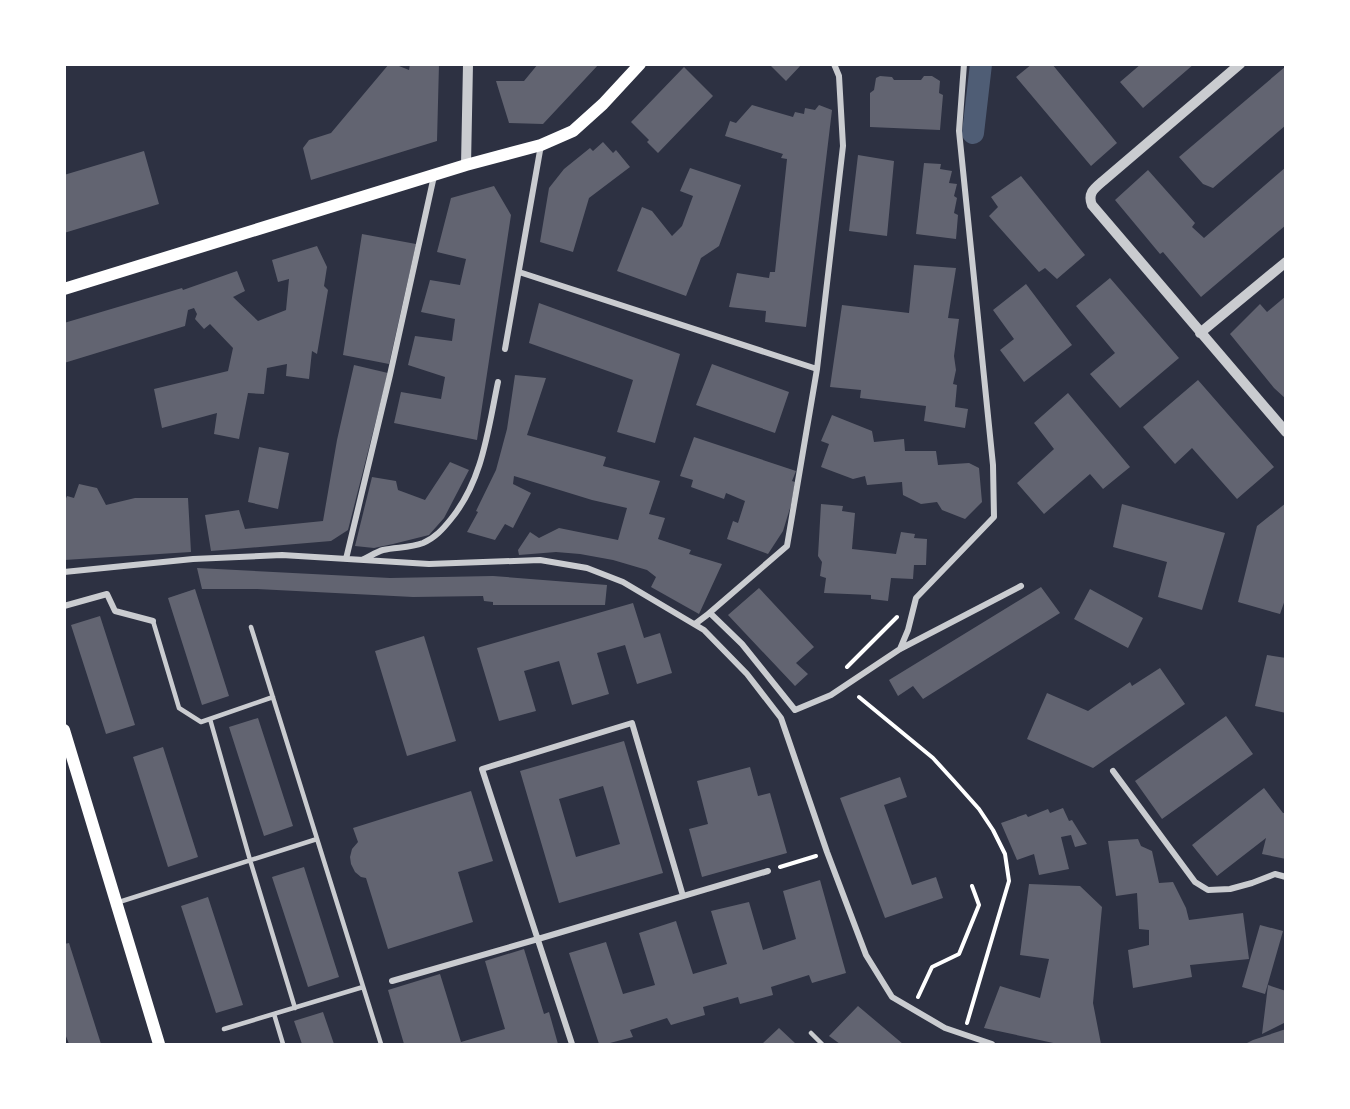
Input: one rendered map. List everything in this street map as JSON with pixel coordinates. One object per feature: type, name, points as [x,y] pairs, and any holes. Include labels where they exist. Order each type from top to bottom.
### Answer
[{"type":"main road","points":[[64,289],[466,165],[542,145],[573,130],[603,104],[640,64]]},
{"type":"main road","points":[[64,284],[107,275]]},
{"type":"main road","points":[[64,730],[159,1044]]},
{"type":"street","points":[[466,165],[468,64]]},
{"type":"street","points":[[695,624],[787,546],[817,369],[843,146],[839,76],[834,64]]},
{"type":"street","points":[[900,649],[908,630],[916,598],[993,517],[993,465],[959,131],[964,64]]},
{"type":"street","points":[[1240,64],[1094,189],[1089,199],[1286,432]]},
{"type":"street","points":[[505,349],[542,145]]},
{"type":"street","points":[[346,559],[393,363],[434,175]]},
{"type":"street","points":[[1200,333],[1286,262]]},
{"type":"street","points":[[519,272],[817,369]]},
{"type":"street","points":[[362,560],[381,550],[424,543],[440,532],[458,511],[474,483],[483,453],[498,382]]},
{"type":"street","points":[[64,573],[193,559],[282,555],[429,564],[540,560],[587,568],[623,582],[704,630],[747,674],[781,718],[827,852],[866,955],[892,997],[945,1028],[992,1044]]},
{"type":"street","points":[[710,612],[775,682],[795,710],[831,695],[900,649],[1022,586]]},
{"type":"street","points":[[64,606],[107,594],[115,611],[153,621]]},
{"type":"street","points":[[572,1044],[482,769],[632,723],[684,896]]},
{"type":"street","points":[[1113,771],[1195,882],[1208,890],[1230,889],[1275,874],[1286,877]]},
{"type":"street","points":[[392,981],[768,871]]},
{"type":"lane","points":[[153,621],[179,708],[201,722],[273,697]]},
{"type":"lane","points":[[251,627],[381,1044]]},
{"type":"lane","points":[[210,719],[295,1008]]},
{"type":"lane","points":[[116,903],[317,839]]},
{"type":"lane","points":[[225,1029],[363,987]]},
{"type":"lane","points":[[274,1014],[283,1044]]},
{"type":"lane","points":[[811,1033],[822,1044]]},
{"type":"path","points":[[844,669],[916,598]]},
{"type":"path","points":[[859,698],[933,758],[979,809],[1005,854],[1009,881],[964,1035]]},
{"type":"path","points":[[768,871],[814,856]]},
{"type":"path","points":[[912,1009],[932,967],[959,954],[979,905],[972,886]]},
{"type":"building","points":[[389,64],[409,70],[410,64],[439,64],[437,141],[311,180],[303,148],[309,140],[331,133]]},
{"type":"building","points":[[538,64],[599,64],[543,124],[509,123],[496,81],[524,81]]},
{"type":"building","points":[[769,64],[802,64],[786,81]]},
{"type":"building","points":[[1032,64],[1052,64],[1117,143],[1091,166],[1016,77]]},
{"type":"building","points":[[1141,64],[1194,64],[1143,108],[1120,82]]},
{"type":"building","points":[[1286,66],[1286,125],[1213,188],[1203,184],[1179,157]]},
{"type":"building","points":[[684,67],[713,96],[658,153],[631,122]]},
{"type":"building","points":[[924,76],[932,76],[940,81],[939,93],[943,95],[940,130],[870,127],[870,93],[874,90],[876,78],[892,77],[894,80],[921,80]]},
{"type":"building","points":[[752,105],[793,117],[795,112],[804,114],[805,108],[815,110],[819,105],[832,110],[806,327],[765,322],[766,311],[729,307],[737,273],[769,278],[770,272],[775,272],[787,159],[781,158],[783,154],[725,136],[730,121],[736,123]]},
{"type":"building","points":[[603,142],[613,153],[616,150],[630,167],[589,198],[573,252],[540,242],[549,188],[564,169],[590,148],[593,151]]},
{"type":"building","points":[[144,151],[159,204],[64,233],[64,175]]},
{"type":"building","points":[[858,155],[894,161],[887,236],[849,231]]},
{"type":"building","points":[[924,163],[941,164],[940,169],[952,171],[949,183],[957,184],[954,196],[957,198],[954,213],[958,215],[956,239],[916,234]]},
{"type":"building","points":[[1286,167],[1286,225],[1201,297],[1163,252],[1160,254],[1115,200],[1148,170],[1195,223],[1192,227],[1204,238]]},
{"type":"building","points":[[690,168],[741,185],[719,246],[701,258],[686,296],[617,271],[642,207],[652,211],[672,236],[682,226],[693,196],[680,191]]},
{"type":"building","points":[[1021,176],[1085,255],[1057,279],[1045,268],[1039,272],[989,216],[998,207],[991,197]]},
{"type":"building","points":[[494,186],[511,215],[477,440],[394,423],[401,392],[441,399],[445,377],[408,365],[415,336],[452,341],[455,319],[421,312],[430,280],[460,285],[466,259],[437,252],[451,198]]},
{"type":"building","points":[[362,234],[416,244],[389,364],[343,355]]},
{"type":"building","points":[[317,246],[327,267],[324,286],[328,290],[317,354],[312,351],[309,379],[286,376],[287,364],[267,368],[264,394],[248,393],[239,439],[214,434],[217,413],[162,428],[154,389],[228,371],[233,348],[210,324],[204,329],[195,319],[197,314],[194,308],[188,310],[185,326],[64,363],[64,323],[182,288],[183,290],[237,271],[245,291],[233,297],[258,321],[286,310],[289,279],[278,282],[272,260]]},
{"type":"building","points":[[914,265],[956,268],[948,318],[959,319],[953,384],[957,385],[955,407],[968,409],[965,428],[924,421],[926,406],[860,398],[861,390],[830,387],[842,305],[909,313]]},
{"type":"building","points":[[1110,278],[1179,358],[1120,408],[1090,374],[1115,353],[1076,306]]},
{"type":"building","points":[[1026,284],[1072,345],[1024,382],[1000,350],[1014,339],[993,310]]},
{"type":"building","points":[[1286,296],[1286,399],[1274,388],[1230,334],[1260,304],[1267,312]]},
{"type":"building","points":[[539,303],[680,354],[655,443],[617,432],[633,380],[529,343]]},
{"type":"building","points":[[712,364],[789,392],[775,433],[696,405]]},
{"type":"building","points":[[354,365],[388,373],[348,530],[331,541],[211,551],[205,515],[239,510],[245,529],[323,521],[337,440]]},
{"type":"building","points":[[515,375],[546,378],[527,435],[606,457],[603,466],[660,481],[649,514],[665,518],[658,539],[691,550],[689,554],[722,564],[699,614],[651,587],[656,577],[647,570],[613,560],[580,554],[556,552],[519,555],[518,550],[530,532],[539,538],[559,528],[618,540],[627,508],[592,500],[514,476],[513,484],[531,493],[513,528],[505,524],[495,540],[467,532],[496,470],[507,429]]},
{"type":"building","points":[[1198,380],[1274,467],[1237,499],[1192,448],[1175,464],[1143,427]]},
{"type":"building","points":[[1068,393],[1130,467],[1103,489],[1090,474],[1044,514],[1017,483],[1054,449],[1034,423]]},
{"type":"building","points":[[832,415],[872,431],[874,442],[904,439],[905,451],[936,451],[938,465],[969,463],[979,468],[982,502],[965,519],[942,510],[937,502],[921,504],[903,495],[902,482],[867,485],[865,476],[853,479],[821,467],[829,444],[821,441]]},
{"type":"building","points":[[694,437],[796,471],[792,481],[795,482],[791,505],[783,531],[768,554],[727,539],[733,521],[738,523],[745,501],[726,493],[724,499],[691,487],[693,480],[680,476]]},
{"type":"building","points":[[259,447],[289,453],[278,509],[248,502]]},
{"type":"building","points":[[450,462],[469,470],[444,518],[429,535],[374,548],[355,546],[372,477],[396,481],[398,490],[425,500]]},
{"type":"building","points":[[79,484],[97,488],[106,505],[135,498],[188,498],[191,552],[64,560],[64,503],[67,496],[74,498]]},
{"type":"building","points":[[1286,503],[1286,597],[1280,614],[1238,602],[1257,526]]},
{"type":"building","points":[[821,504],[843,506],[842,511],[855,513],[852,549],[896,554],[901,532],[915,534],[914,538],[927,539],[926,565],[914,565],[913,579],[891,578],[888,601],[871,599],[871,595],[824,593],[826,578],[820,576],[822,562],[818,556]]},
{"type":"building","points":[[1122,504],[1225,533],[1202,610],[1158,597],[1167,562],[1113,547]]},
{"type":"building","points":[[197,568],[390,578],[493,576],[607,585],[605,605],[493,605],[493,602],[484,601],[483,596],[413,597],[257,589],[202,589]]},
{"type":"building","points":[[1041,587],[1060,613],[923,699],[913,686],[898,696],[889,680]]},
{"type":"building","points":[[759,588],[814,647],[796,663],[808,674],[795,686],[728,615]]},
{"type":"building","points":[[195,589],[229,696],[202,705],[168,598]]},
{"type":"building","points":[[1090,589],[1143,618],[1128,648],[1074,619]]},
{"type":"building","points":[[633,603],[644,638],[660,633],[672,673],[637,684],[625,645],[597,653],[609,694],[572,705],[559,661],[524,671],[536,711],[499,721],[477,648]]},
{"type":"building","points":[[100,616],[135,725],[106,734],[71,625]]},
{"type":"building","points":[[424,636],[456,741],[407,756],[375,651]]},
{"type":"building","points":[[1267,655],[1286,658],[1286,713],[1255,706]]},
{"type":"building","points":[[1160,668],[1185,704],[1093,768],[1027,739],[1047,693],[1088,711],[1130,682],[1132,686]]},
{"type":"building","points":[[1226,716],[1253,754],[1162,819],[1135,781]]},
{"type":"building","points":[[258,718],[293,826],[264,836],[229,727]]},
{"type":"building","points":[[624,741],[663,873],[559,903],[520,771]],"holes":[[[603,786],[620,844],[576,857],[559,799]]]},
{"type":"building","points":[[163,747],[198,857],[168,867],[133,757]]},
{"type":"building","points":[[750,767],[758,796],[770,793],[787,853],[702,877],[689,829],[708,824],[697,781]]},
{"type":"building","points":[[900,777],[907,797],[884,805],[912,885],[936,877],[943,898],[885,918],[840,798]]},
{"type":"building","points":[[1264,788],[1283,813],[1286,813],[1286,859],[1262,854],[1266,838],[1217,876],[1192,845]]},
{"type":"building","points":[[471,791],[493,861],[458,872],[473,922],[388,949],[366,878],[355,872],[351,864],[352,849],[358,842],[353,828]]},
{"type":"building","points":[[1063,808],[1069,821],[1072,820],[1087,844],[1075,847],[1071,835],[1061,837],[1069,869],[1039,875],[1034,854],[1017,860],[1001,823],[1026,814],[1028,817],[1048,809],[1050,813]]},
{"type":"building","points":[[1138,839],[1141,846],[1152,851],[1159,883],[1173,882],[1186,908],[1189,920],[1243,913],[1249,959],[1190,965],[1192,977],[1133,988],[1128,950],[1149,945],[1149,930],[1139,929],[1137,893],[1116,896],[1108,841]]},
{"type":"building","points":[[304,867],[339,977],[308,987],[272,877]]},
{"type":"building","points":[[820,880],[846,973],[812,983],[809,975],[771,987],[773,995],[740,1004],[738,997],[703,1007],[705,1015],[671,1025],[667,1018],[630,1030],[633,1037],[599,1044],[569,953],[606,942],[623,994],[655,985],[639,933],[676,921],[693,974],[727,964],[711,911],[749,902],[763,950],[796,939],[783,891]]},
{"type":"building","points":[[1029,884],[1080,886],[1102,907],[1093,1003],[1101,1044],[1058,1044],[984,1028],[1000,986],[1040,998],[1049,959],[1020,955]]},
{"type":"building","points":[[208,897],[243,1005],[216,1013],[181,906]]},
{"type":"building","points":[[1260,925],[1283,931],[1265,994],[1242,987]]},
{"type":"building","points":[[69,943],[101,1044],[69,1044],[64,1031],[64,944]]},
{"type":"building","points":[[524,949],[544,1014],[549,1012],[558,1044],[404,1044],[388,990],[440,974],[461,1042],[505,1029],[485,961]]},
{"type":"building","points":[[1268,985],[1286,991],[1286,1022],[1262,1034]]},
{"type":"building","points":[[858,1006],[903,1044],[840,1044],[829,1036]]},
{"type":"building","points":[[323,1012],[334,1044],[302,1044],[294,1021]]},
{"type":"building","points":[[779,1028],[796,1044],[762,1044]]},
{"type":"building","points":[[1286,1029],[1286,1044],[1245,1044],[1253,1040]]},
{"type":"waterway","points":[[973,133],[981,64]]}]
